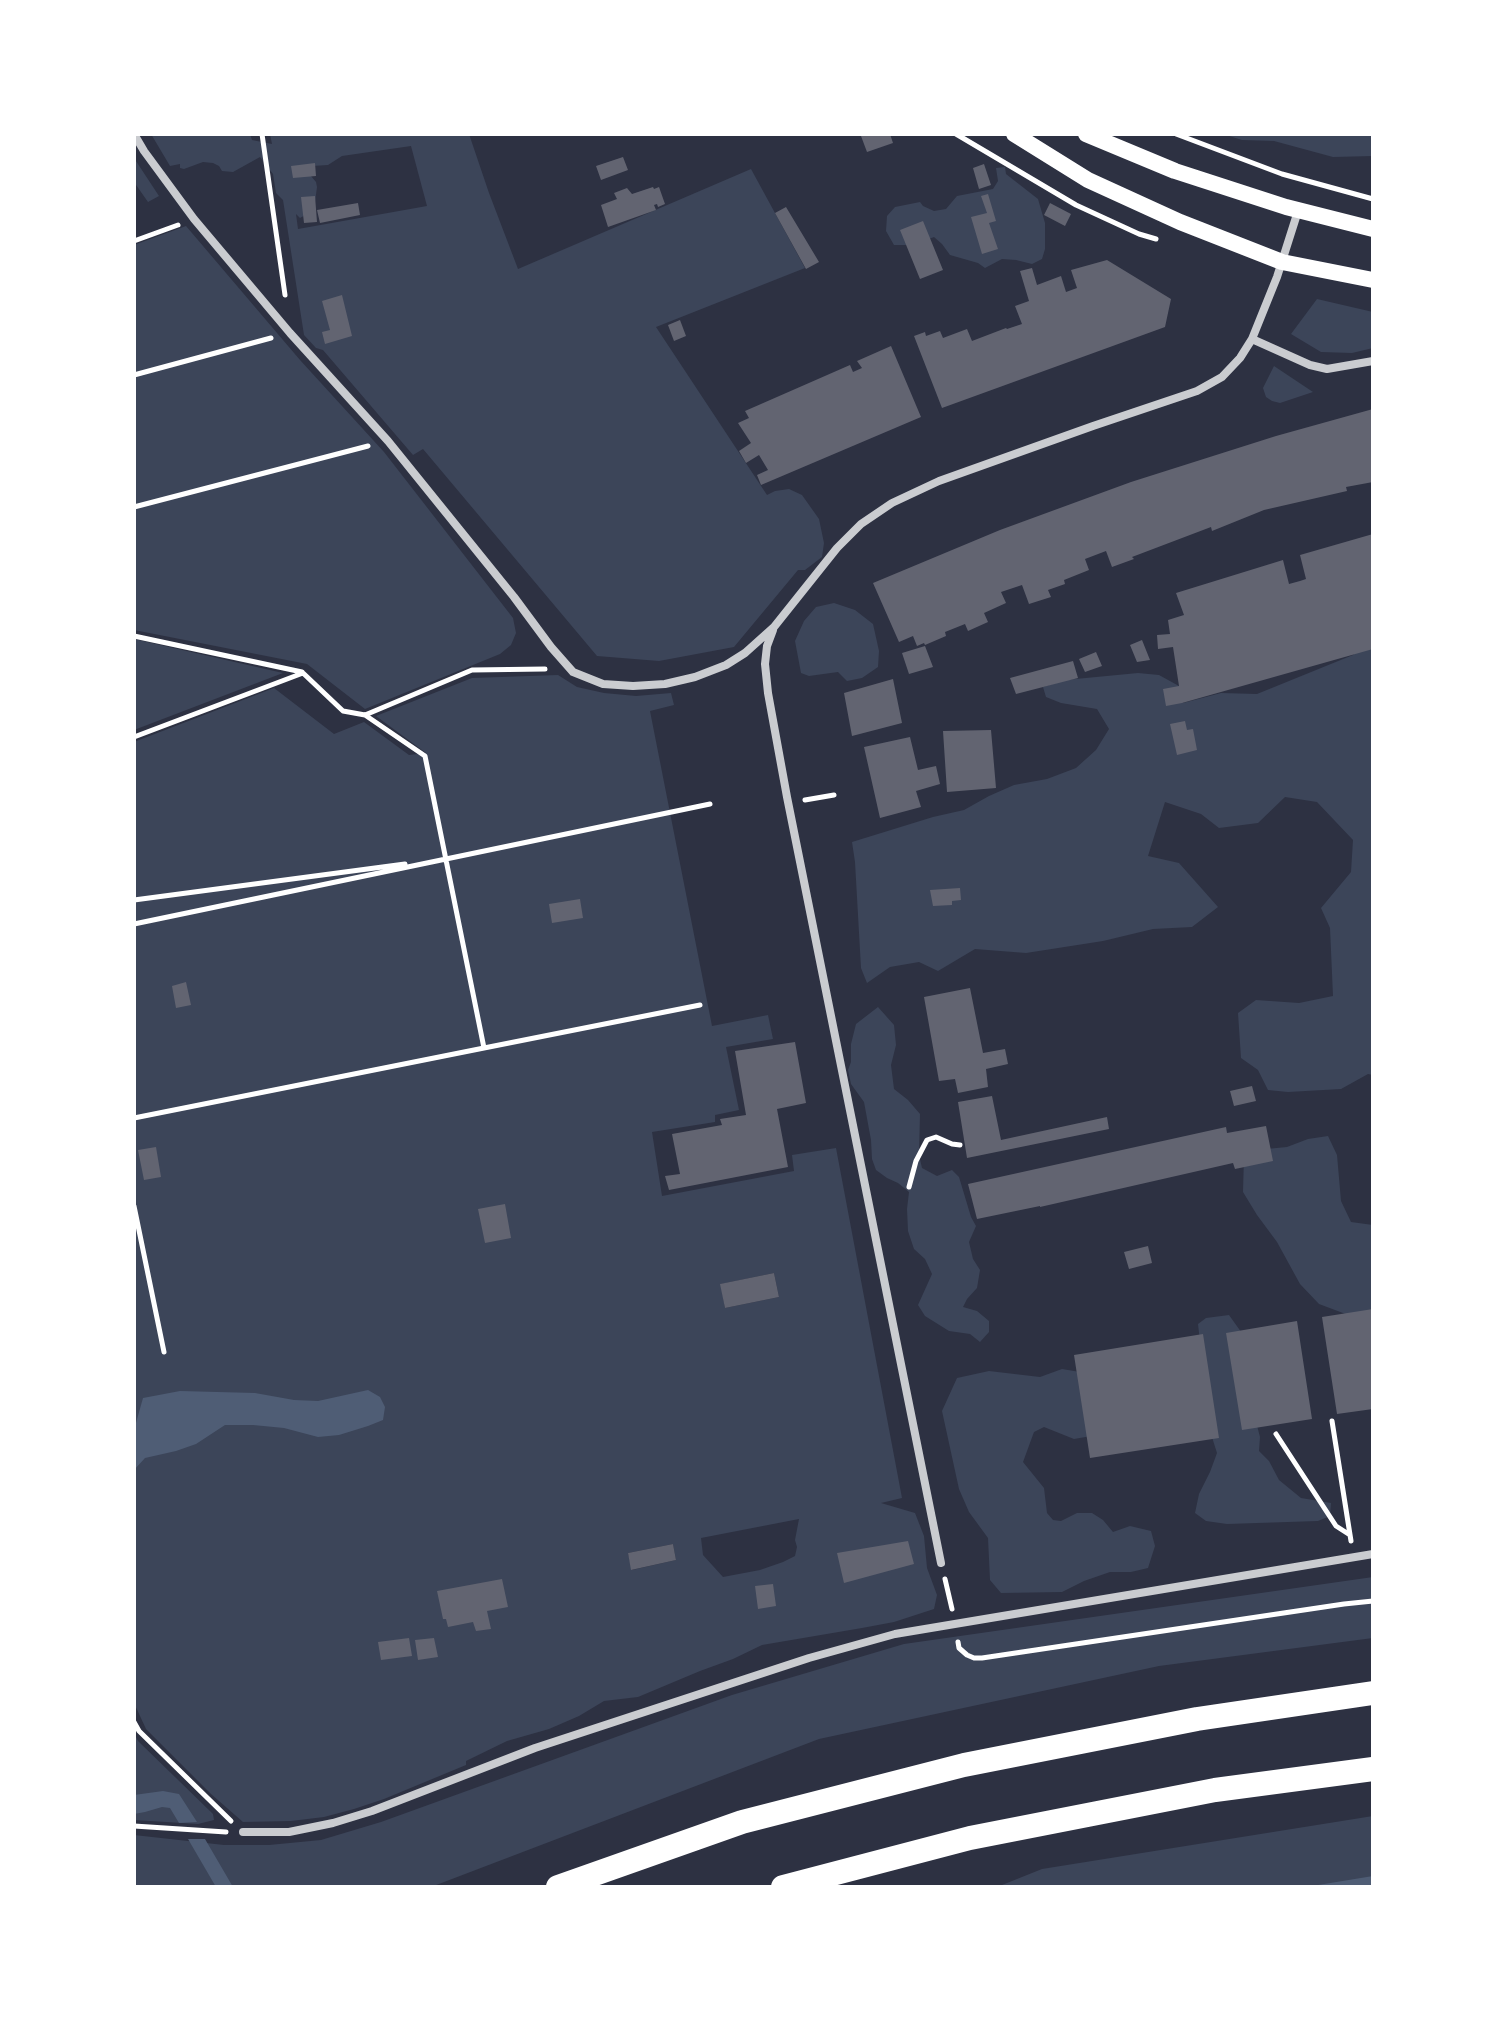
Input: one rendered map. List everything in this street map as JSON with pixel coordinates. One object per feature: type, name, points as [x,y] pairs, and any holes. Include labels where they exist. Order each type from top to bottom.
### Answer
[{"type":"highway","points":[[558,1887],[742,1822],[964,1765],[1197,1719],[1373,1693]]},
{"type":"highway","points":[[783,1887],[970,1838],[1215,1790],[1373,1769]]},
{"type":"main road","points":[[1014,134],[1088,180],[1180,222],[1282,262],[1373,280]]},
{"type":"main road","points":[[1086,134],[1175,171],[1298,211],[1373,229]]},
{"type":"street","points":[[134,134],[194,219],[290,333],[388,441],[573,672],[603,684],[633,686],[665,684],[695,677],[726,665],[745,653],[774,627],[837,548],[861,524],[892,503],[939,481],[1197,391],[1222,377],[1252,339],[1298,211]]},
{"type":"street","points":[[1252,339],[1301,362],[1327,369],[1373,361]]},
{"type":"street","points":[[774,627],[765,664],[768,693],[941,1563]]},
{"type":"street","points":[[243,1832],[289,1832],[333,1823],[535,1748],[809,1658],[895,1634],[1373,1554]]},
{"type":"path","points":[[134,375],[290,333],[262,134]]},
{"type":"path","points":[[1176,134],[1196,138],[1282,174],[1373,199]]},
{"type":"path","points":[[134,241],[194,219]]},
{"type":"path","points":[[134,507],[388,441]]},
{"type":"path","points":[[134,636],[303,673],[343,711],[365,715],[425,756],[484,1048]]},
{"type":"path","points":[[365,715],[472,670],[539,668],[573,672]]},
{"type":"path","points":[[134,737],[303,673]]},
{"type":"path","points":[[788,803],[834,795]]},
{"type":"path","points":[[134,924],[710,804]]},
{"type":"path","points":[[134,900],[446,858]]},
{"type":"path","points":[[134,1118],[700,1005]]},
{"type":"path","points":[[909,1187],[916,1161],[927,1140],[936,1137],[960,1145]]},
{"type":"path","points":[[134,1206],[164,1352]]},
{"type":"path","points":[[1332,1421],[1354,1557]]},
{"type":"path","points":[[1276,1434],[1336,1526],[1350,1536]]},
{"type":"path","points":[[941,1563],[959,1648],[974,1658],[1373,1601]]},
{"type":"path","points":[[134,1722],[139,1731],[243,1832]]},
{"type":"path","points":[[134,1826],[243,1832]]},
{"type":"shaded area","points":[[151,134],[250,134],[252,140],[272,144],[270,134],[469,134],[518,269],[751,169],[805,268],[656,327],[767,495],[789,489],[802,495],[819,519],[824,543],[822,557],[805,570],[798,570],[734,647],[659,661],[597,656],[423,449],[413,455],[323,350],[316,348],[304,335],[283,200],[276,193],[273,174],[260,157],[233,172],[222,171],[213,163],[203,162],[184,169],[180,168],[180,164],[170,166]],"holes":[[[411,146],[427,206],[298,229],[296,214],[300,218],[307,214],[315,202],[317,187],[311,176],[312,166],[328,165],[342,156]]]},
{"type":"shaded area","points":[[1223,134],[1373,134],[1373,156],[1333,157],[1274,141],[1242,140]]},
{"type":"shaded area","points":[[134,158],[159,196],[148,202],[134,182]]},
{"type":"shaded area","points":[[1005,167],[1006,174],[1038,199],[1045,223],[1042,259],[1032,264],[1002,259],[985,268],[950,255],[934,237],[913,245],[894,245],[886,231],[887,216],[895,207],[920,202],[934,211],[946,209],[957,196],[993,189],[998,181],[996,168]]},
{"type":"shaded area","points":[[186,226],[300,360],[384,452],[513,618],[516,633],[511,645],[500,654],[365,709],[307,664],[134,630],[134,245]]},
{"type":"shaded area","points":[[1317,299],[1373,312],[1373,348],[1352,353],[1321,352],[1291,334]]},
{"type":"shaded area","points":[[1274,366],[1313,392],[1280,403],[1266,397],[1263,388]]},
{"type":"shaded area","points":[[834,603],[855,610],[873,624],[879,651],[878,667],[862,678],[847,681],[838,672],[809,676],[801,673],[795,641],[804,621],[816,607]]},
{"type":"shaded area","points":[[134,639],[283,673],[134,730]]},
{"type":"shaded area","points":[[1373,639],[1373,1075],[1368,1074],[1341,1089],[1268,1090],[1258,1070],[1241,1058],[1238,1013],[1256,1000],[1299,1003],[1333,996],[1330,928],[1321,908],[1351,872],[1353,840],[1317,802],[1285,797],[1258,823],[1219,828],[1201,814],[1165,802],[1148,856],[1179,863],[1218,907],[1192,927],[1153,929],[1103,941],[1026,953],[975,949],[938,971],[919,962],[890,967],[867,983],[861,968],[852,842],[964,810],[1014,785],[1047,779],[1076,768],[1096,750],[1109,729],[1097,709],[1061,703],[1046,697],[1043,687],[1065,680],[1138,673],[1159,675],[1179,686],[1183,703],[1221,693],[1257,694],[1353,655]]},
{"type":"shaded area","points":[[558,675],[577,687],[604,693],[636,696],[671,693],[674,705],[650,711],[712,1026],[768,1015],[773,1039],[726,1047],[739,1110],[715,1115],[715,1122],[652,1132],[662,1196],[794,1171],[792,1155],[836,1148],[902,1498],[881,1503],[915,1513],[924,1536],[927,1568],[937,1595],[934,1609],[894,1622],[762,1645],[638,1697],[604,1701],[549,1729],[507,1741],[466,1761],[466,1765],[354,1809],[291,1821],[243,1822],[146,1729],[134,1703],[134,742],[274,688],[334,734],[364,722],[409,755],[426,753],[376,716],[472,678]],"holes":[[[774,1273],[779,1297],[725,1308],[721,1284]],[[799,1519],[795,1556],[760,1570],[723,1577],[703,1555],[701,1538]],[[673,1544],[676,1560],[632,1570],[628,1553]]]},
{"type":"shaded area","points":[[878,1007],[894,1025],[896,1045],[891,1065],[894,1089],[920,1114],[919,1155],[922,1168],[937,1176],[952,1170],[959,1177],[976,1226],[969,1242],[973,1259],[980,1270],[977,1288],[963,1307],[977,1311],[989,1321],[989,1332],[980,1342],[970,1334],[949,1331],[925,1316],[918,1305],[932,1274],[925,1259],[914,1249],[908,1231],[909,1192],[876,1170],[872,1159],[864,1102],[851,1084],[848,1070],[856,1024]]},
{"type":"shaded area","points":[[1328,1136],[1337,1155],[1341,1201],[1351,1222],[1373,1225],[1373,1317],[1359,1319],[1319,1304],[1300,1284],[1277,1242],[1243,1192],[1244,1156],[1256,1150],[1287,1147]]},
{"type":"shaded area","points":[[1229,1315],[1244,1336],[1260,1437],[1259,1451],[1269,1461],[1279,1480],[1301,1498],[1331,1503],[1330,1516],[1318,1521],[1227,1524],[1206,1521],[1195,1513],[1199,1494],[1217,1453],[1210,1431],[1198,1324],[1206,1318]]},
{"type":"shaded area","points":[[1062,1369],[1080,1372],[1103,1434],[1074,1439],[1044,1427],[1034,1432],[1023,1462],[1044,1488],[1047,1513],[1053,1520],[1061,1521],[1077,1513],[1092,1513],[1113,1532],[1130,1526],[1151,1531],[1155,1546],[1148,1568],[1110,1572],[1062,1592],[1001,1593],[990,1580],[988,1538],[969,1512],[959,1489],[942,1411],[957,1378],[989,1371],[1040,1377]]},
{"type":"shaded area","points":[[368,1390],[380,1397],[385,1407],[383,1420],[368,1426],[339,1435],[318,1437],[284,1428],[225,1425],[196,1444],[145,1458],[134,1470],[134,1430],[143,1398],[180,1391],[255,1393],[318,1401]]},
{"type":"shaded area","points":[[1373,1577],[1373,1638],[1159,1666],[819,1739],[431,1887],[134,1887],[134,1835],[224,1845],[321,1840],[381,1822],[732,1695],[904,1644]]},
{"type":"shaded area","points":[[134,1733],[138,1741],[213,1814],[214,1820],[198,1824],[134,1820]]},
{"type":"shaded area","points":[[163,1791],[179,1794],[197,1822],[179,1823],[170,1808],[134,1814],[134,1795]]},
{"type":"shaded area","points":[[1373,1816],[1373,1887],[997,1887],[1042,1869]]},
{"type":"shaded area","points":[[188,1839],[205,1839],[233,1887],[216,1887]]},
{"type":"shaded area","points":[[1373,1876],[1373,1887],[1306,1887]]},
{"type":"building","points":[[890,134],[893,143],[867,152],[861,136]]},
{"type":"building","points":[[623,157],[628,170],[601,180],[596,166]]},
{"type":"building","points":[[315,163],[316,176],[293,178],[291,166]]},
{"type":"building","points":[[984,164],[991,185],[979,189],[973,168]]},
{"type":"building","points":[[659,187],[665,204],[654,205],[656,210],[608,227],[601,205],[617,199],[614,193],[627,188],[632,194]]},
{"type":"building","points":[[988,194],[996,221],[989,223],[998,249],[982,254],[971,217],[987,213],[981,196]]},
{"type":"building","points":[[315,196],[317,222],[304,223],[301,197]]},
{"type":"building","points":[[358,203],[360,215],[320,223],[317,210]]},
{"type":"building","points":[[1050,203],[1071,214],[1065,226],[1044,215]]},
{"type":"building","points":[[786,207],[819,262],[806,269],[775,213]]},
{"type":"building","points":[[923,221],[943,270],[920,279],[900,230]]},
{"type":"building","points":[[1107,260],[1171,299],[1165,327],[942,408],[914,336],[940,331],[943,338],[967,329],[972,341],[1022,324],[1015,306],[1029,301],[1020,271],[1032,268],[1037,285],[1061,276],[1066,292],[1077,288],[1071,270]]},
{"type":"building","points":[[342,295],[352,336],[325,344],[322,332],[330,330],[322,301]]},
{"type":"building","points":[[680,320],[686,336],[674,341],[668,325]]},
{"type":"building","points":[[891,346],[921,417],[761,485],[757,475],[768,470],[759,455],[746,463],[739,451],[751,443],[738,423],[749,418],[745,411],[850,365],[853,372],[862,368],[857,361]]},
{"type":"building","points":[[1373,409],[1373,482],[1264,510],[1212,531],[1211,527],[1112,567],[1106,551],[1085,559],[1089,570],[1048,590],[1051,597],[1029,604],[1022,585],[1001,592],[1006,603],[984,613],[988,622],[968,631],[965,624],[925,645],[917,646],[913,636],[899,642],[873,583],[1000,530],[1131,482]]},
{"type":"building","points":[[1373,534],[1373,649],[1166,706],[1163,689],[1179,686],[1173,647],[1158,649],[1157,635],[1170,634],[1168,620],[1184,615],[1176,593],[1283,560],[1289,584],[1300,581],[1306,579],[1300,555]]},
{"type":"building","points":[[1142,640],[1150,660],[1137,662],[1130,645]]},
{"type":"building","points":[[925,646],[933,667],[909,674],[902,653]]},
{"type":"building","points":[[1096,652],[1102,666],[1085,672],[1079,659]]},
{"type":"building","points":[[1073,661],[1078,678],[1016,694],[1010,678]]},
{"type":"building","points":[[893,679],[902,723],[852,736],[844,693]]},
{"type":"building","points":[[1185,721],[1187,730],[1193,729],[1197,750],[1177,755],[1170,724]]},
{"type":"building","points":[[991,730],[996,788],[947,792],[943,731]]},
{"type":"building","points":[[910,737],[918,770],[936,766],[940,784],[916,791],[921,807],[880,818],[864,747]]},
{"type":"building","points":[[960,888],[961,900],[952,901],[952,905],[933,906],[930,890]]},
{"type":"building","points":[[580,899],[583,918],[552,923],[549,904]]},
{"type":"building","points":[[186,982],[191,1005],[176,1008],[172,986]]},
{"type":"building","points":[[970,988],[983,1053],[1005,1049],[1008,1064],[986,1069],[988,1087],[958,1093],[955,1079],[939,1081],[924,997]]},
{"type":"building","points":[[795,1042],[806,1103],[777,1109],[788,1167],[669,1190],[665,1176],[680,1174],[672,1134],[722,1125],[720,1119],[746,1115],[735,1051]]},
{"type":"building","points":[[1252,1086],[1256,1101],[1234,1106],[1230,1091]]},
{"type":"building","points":[[992,1096],[1001,1140],[1107,1117],[1109,1129],[967,1158],[958,1102]]},
{"type":"building","points":[[1266,1126],[1273,1161],[1235,1169],[1233,1163],[977,1219],[968,1184],[1226,1127],[1227,1133]]},
{"type":"building","points":[[156,1147],[161,1177],[144,1180],[138,1150]]},
{"type":"building","points":[[505,1204],[511,1238],[485,1243],[478,1209]]},
{"type":"building","points":[[1148,1246],[1152,1263],[1129,1269],[1124,1252]]},
{"type":"building","points":[[774,1273],[779,1297],[725,1308],[720,1284]]},
{"type":"building","points":[[1373,1309],[1373,1409],[1337,1414],[1322,1317]]},
{"type":"building","points":[[1297,1321],[1312,1419],[1242,1430],[1226,1333]]},
{"type":"building","points":[[1203,1334],[1219,1438],[1090,1458],[1074,1355]]},
{"type":"building","points":[[908,1541],[914,1564],[844,1583],[837,1553]]},
{"type":"building","points":[[673,1544],[676,1560],[631,1570],[628,1553]]},
{"type":"building","points":[[502,1579],[508,1607],[487,1611],[491,1629],[476,1631],[473,1622],[448,1627],[446,1619],[443,1619],[437,1591]]},
{"type":"building","points":[[773,1584],[776,1606],[758,1609],[755,1586]]},
{"type":"building","points":[[409,1638],[412,1656],[381,1660],[378,1642]]},
{"type":"building","points":[[434,1638],[438,1657],[418,1660],[415,1640]]}]
